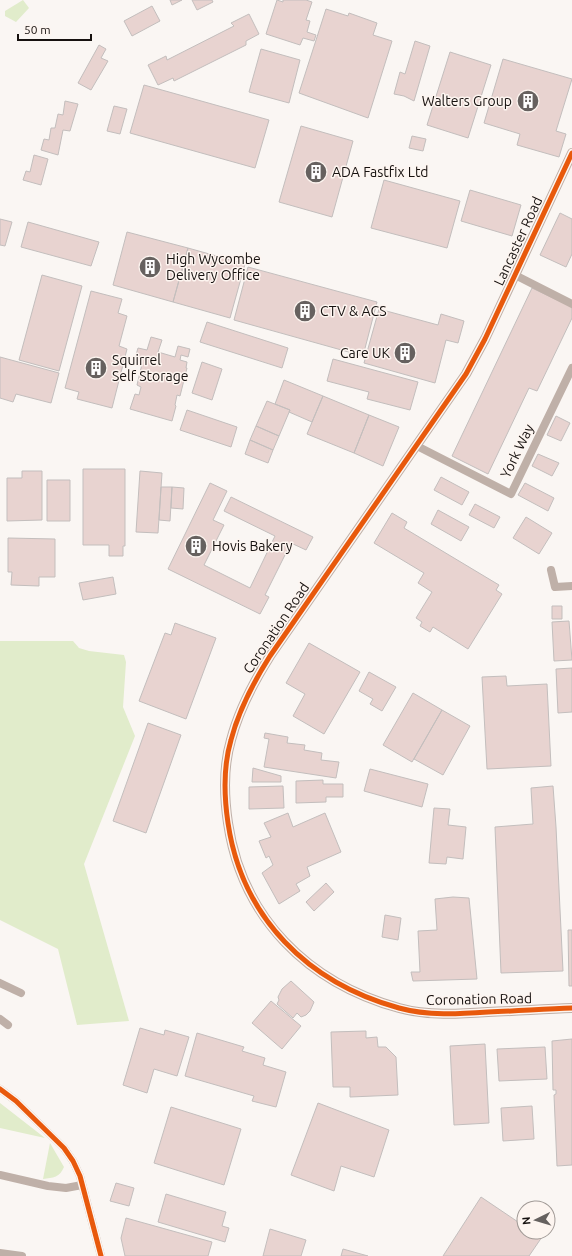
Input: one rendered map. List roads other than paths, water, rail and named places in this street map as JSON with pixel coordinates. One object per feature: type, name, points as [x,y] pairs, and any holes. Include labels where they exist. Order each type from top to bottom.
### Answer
[{"type":"street","name":"Lancaster Road","points":[[485,339],[572,153]]},
{"type":"street","points":[[515,275],[572,304]]},
{"type":"street","name":"Coronation Road","points":[[485,339],[466,374],[270,656],[253,684],[239,713],[230,742],[225,772],[225,796],[229,831],[237,864],[250,894],[267,921],[288,946],[313,968],[343,987],[371,1000],[400,1009],[423,1013],[452,1014],[572,1008]]},
{"type":"street","name":"York Way","points":[[417,446],[511,494],[572,368]]},
{"type":"street","points":[[551,570],[555,587],[572,586]]},
{"type":"street","points":[[0,983],[21,993]]},
{"type":"street","points":[[0,1019],[8,1025]]},
{"type":"street","points":[[0,1089],[16,1100],[64,1148],[73,1161],[82,1185],[101,1256]]},
{"type":"street","points":[[0,1176],[48,1186],[66,1188],[82,1185]]},
{"type":"street","points":[[0,1253],[22,1256]]},
{"type":"place","name":"Walters Group","points":[[528,101]]},
{"type":"place","name":"ADA Fastfix Ltd","points":[[316,172]]},
{"type":"place","name":"High Wycombe Delivery Office","points":[[150,267]]},
{"type":"place","name":"CTV & ACS","points":[[305,311]]},
{"type":"place","name":"Care UK","points":[[405,353]]},
{"type":"place","name":"Squirrel Self Storage","points":[[96,368]]},
{"type":"place","name":"Hovis Bakery","points":[[196,546]]}]
